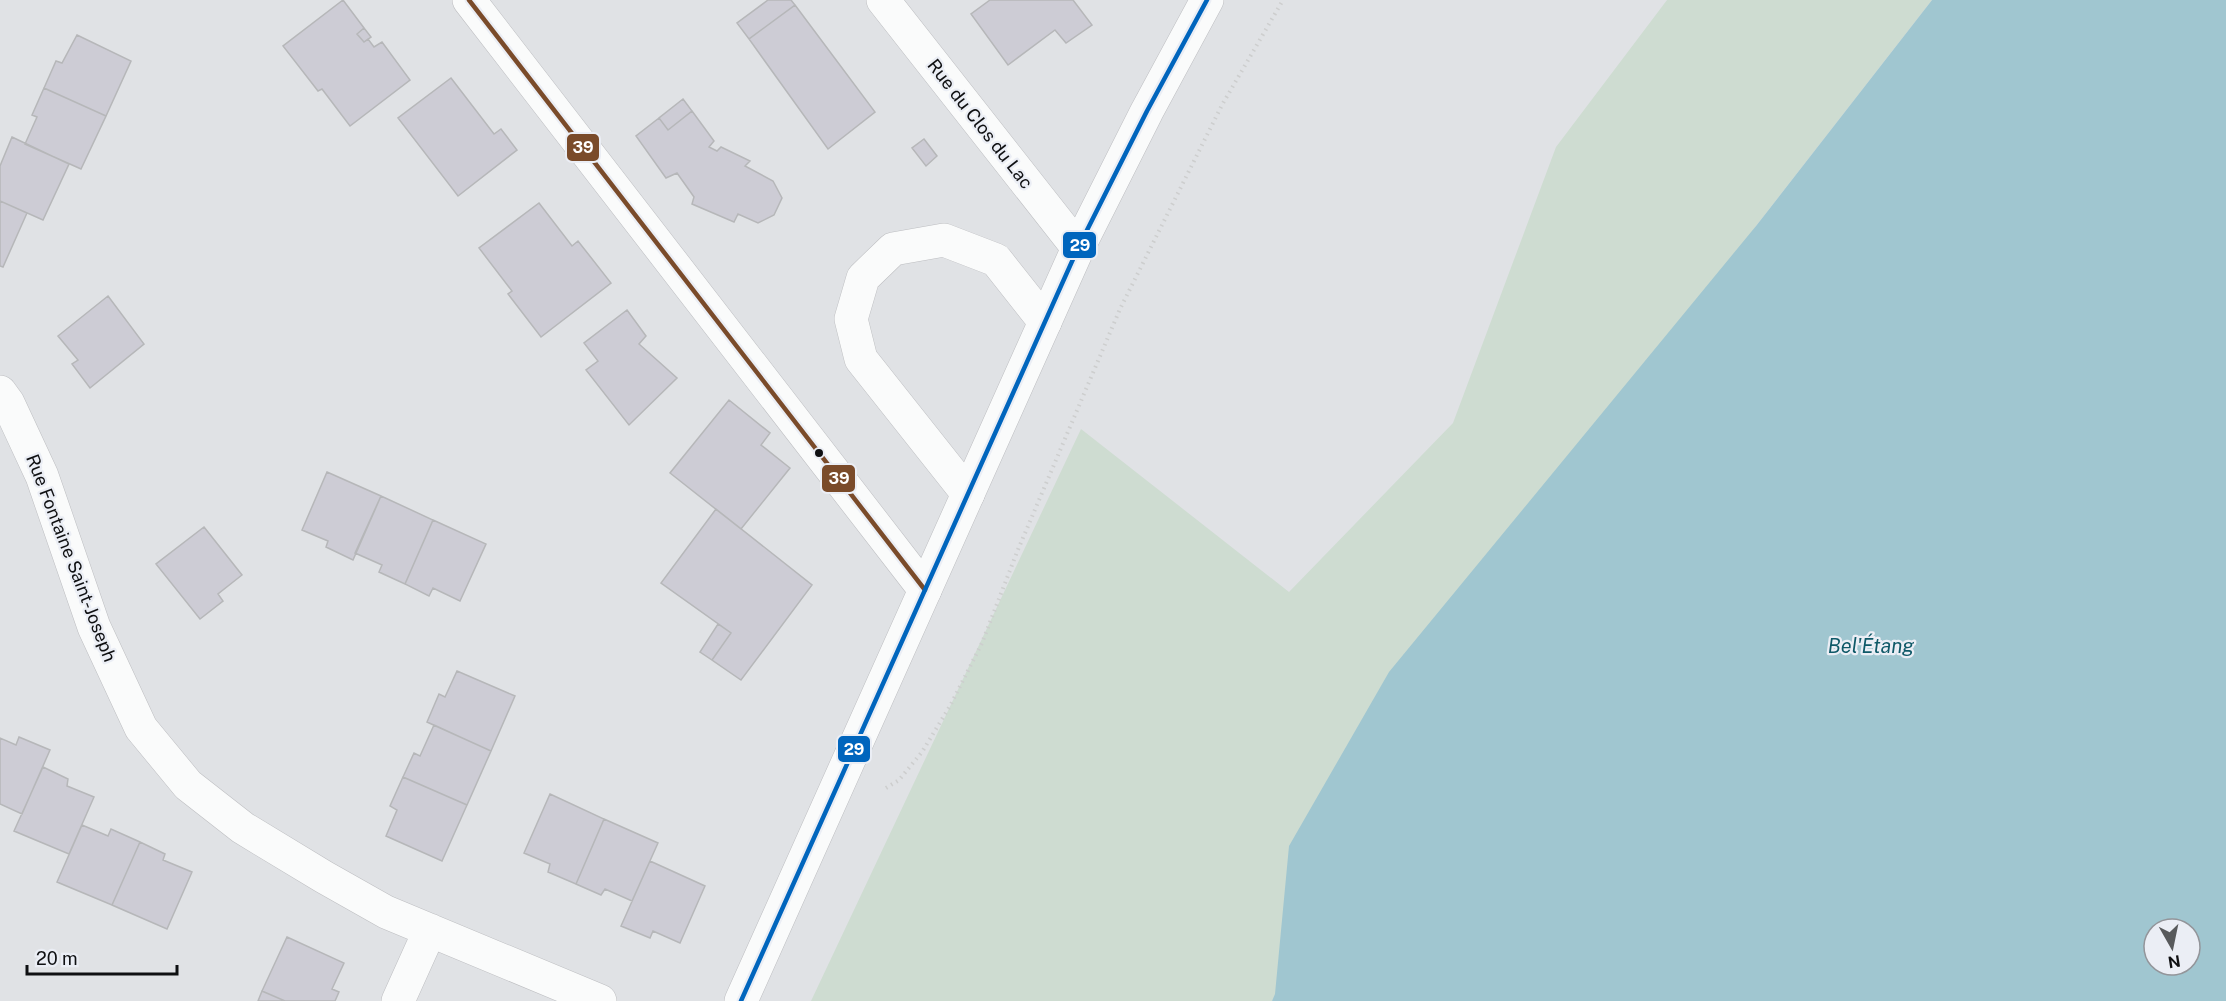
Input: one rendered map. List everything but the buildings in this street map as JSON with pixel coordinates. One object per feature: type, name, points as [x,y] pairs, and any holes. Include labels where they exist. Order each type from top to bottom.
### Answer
[{"type":"street","points":[[469,0],[925,590]]},
{"type":"street","name":"Rue du Clos du Lac","points":[[883,0],[1078,248]]},
{"type":"street","points":[[741,1001],[1078,248],[1147,111],[1207,0]]},
{"type":"street","points":[[968,494],[861,359],[851,319],[863,278],[893,249],[944,240],[996,260],[1045,322]]},
{"type":"street","name":"Rue Fontaine Saint-Joseph","points":[[0,392],[8,403],[42,476],[94,627],[141,728],[188,785],[243,828],[324,878],[375,906],[600,1001]]},
{"type":"street","points":[[398,1001],[430,930]]},
{"type":"path","points":[[881,790],[899,780],[922,752],[950,706],[982,643],[1017,552],[1120,309],[1222,105],[1284,0]]},
{"type":"shaded area","points":[[1667,0],[1932,0],[1756,226],[1272,1001],[811,1001],[1081,429],[1289,592],[1453,423],[1556,147]]},
{"type":"water","name":"Bel'Étang","points":[[1932,0],[2226,0],[2226,1001],[1272,1001],[1275,994],[1289,846],[1389,672],[1756,226]]},
{"type":"transit line","name":"39","points":[[469,0],[925,590]]},
{"type":"transit line","name":"29","points":[[741,1001],[1078,248],[1147,111],[1207,0]]}]
